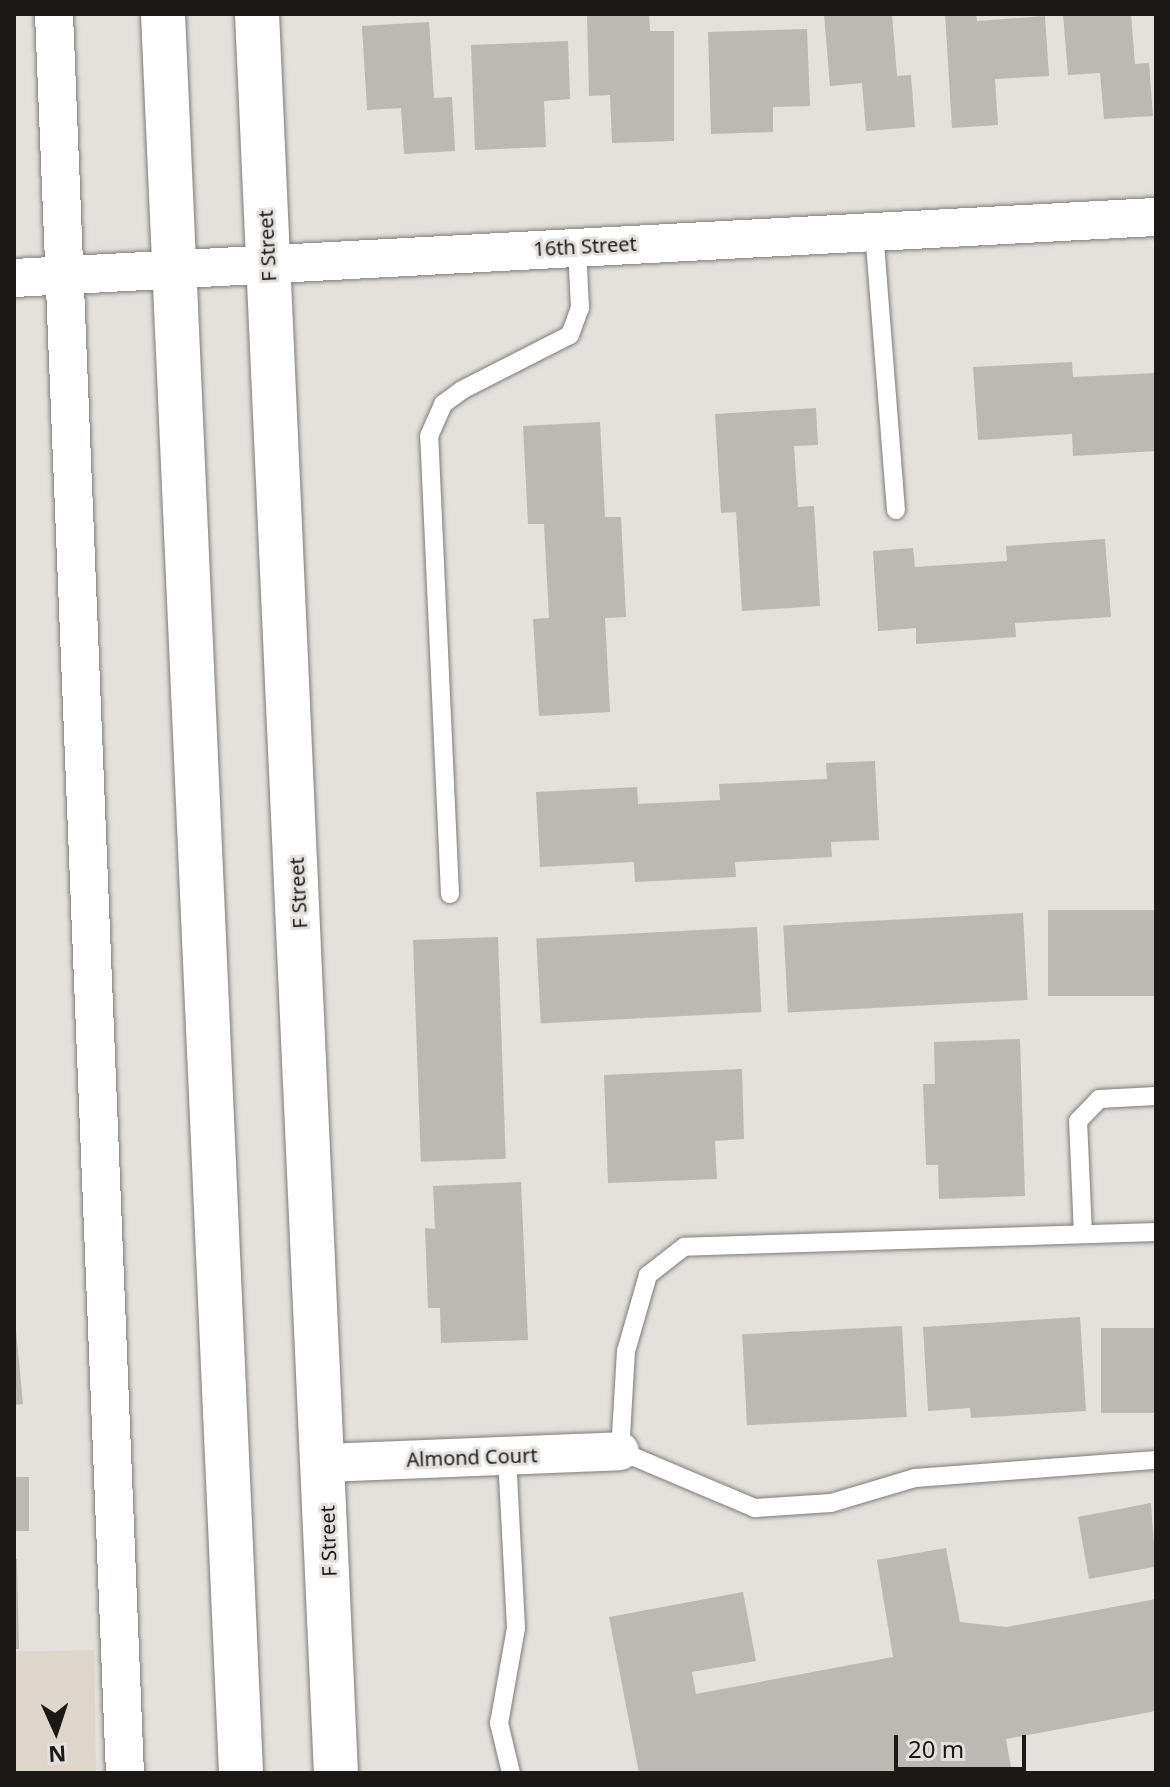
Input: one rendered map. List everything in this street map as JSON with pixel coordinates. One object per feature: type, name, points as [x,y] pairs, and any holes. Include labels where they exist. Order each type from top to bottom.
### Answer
[{"type":"main road","points":[[163,14],[241,1773]]},
{"type":"main road","name":"F Street","points":[[257,14],[325,1463],[336,1773]]},
{"type":"street","points":[[54,14],[125,1773]]},
{"type":"street","name":"16th Street","points":[[14,278],[268,262],[1156,217]]},
{"type":"street","name":"Almond Court","points":[[325,1463],[620,1451]]},
{"type":"lane","points":[[874,231],[896,510]]},
{"type":"lane","points":[[450,894],[429,436],[443,404],[462,390],[570,335],[580,308],[577,246]]},
{"type":"lane","points":[[1083,1234],[1078,1121],[1099,1099],[1156,1096]]},
{"type":"lane","points":[[1156,1232],[684,1247],[648,1275],[626,1351],[620,1451],[755,1508],[831,1503],[915,1478],[1156,1460]]},
{"type":"lane","points":[[507,1456],[516,1628],[499,1723],[511,1773]]},
{"type":"shaded area","points":[[94,1650],[96,1773],[16,1773],[14,1651]]},
{"type":"building","points":[[587,14],[649,14],[650,31],[674,31],[674,141],[612,143],[610,95],[589,96]]},
{"type":"building","points":[[824,14],[892,14],[897,76],[911,75],[915,127],[866,131],[862,83],[830,86]]},
{"type":"building","points":[[945,14],[976,14],[977,21],[1045,16],[1049,76],[995,79],[998,125],[952,128]]},
{"type":"building","points":[[1063,14],[1131,14],[1135,64],[1149,63],[1153,116],[1104,119],[1100,73],[1068,75]]},
{"type":"building","points":[[429,22],[434,98],[452,97],[455,151],[404,154],[401,108],[367,110],[362,26]]},
{"type":"building","points":[[807,29],[810,106],[773,107],[773,132],[711,134],[708,32]]},
{"type":"building","points":[[568,41],[570,99],[544,101],[546,147],[475,150],[471,45]]},
{"type":"building","points":[[1072,362],[1073,377],[1156,373],[1156,451],[1073,456],[1072,434],[978,440],[973,367]]},
{"type":"building","points":[[816,408],[818,445],[794,446],[798,507],[814,506],[820,606],[742,611],[736,512],[721,513],[715,414]]},
{"type":"building","points":[[600,422],[605,517],[621,517],[626,617],[605,618],[610,712],[539,716],[533,619],[549,618],[544,524],[528,524],[523,426]]},
{"type":"building","points":[[1105,539],[1111,617],[1015,623],[1016,637],[916,644],[916,628],[878,631],[873,551],[913,548],[915,567],[1007,561],[1006,546]]},
{"type":"building","points":[[875,761],[879,840],[831,842],[832,857],[735,862],[736,877],[635,882],[634,862],[540,867],[536,792],[637,787],[638,804],[720,800],[719,784],[827,779],[826,763]]},
{"type":"building","points":[[1048,910],[1156,910],[1156,996],[1048,996]]},
{"type":"building","points":[[1023,913],[1028,1000],[788,1012],[783,926]]},
{"type":"building","points":[[757,927],[761,1012],[541,1023],[536,939]]},
{"type":"building","points":[[498,937],[506,1159],[421,1162],[413,940]]},
{"type":"building","points":[[1020,1039],[1025,1196],[939,1199],[938,1165],[926,1165],[923,1084],[935,1084],[934,1042]]},
{"type":"building","points":[[742,1069],[744,1139],[715,1141],[717,1179],[608,1183],[604,1075]]},
{"type":"building","points":[[521,1182],[528,1340],[441,1343],[440,1308],[428,1308],[425,1228],[435,1229],[433,1186]]},
{"type":"building","points":[[14,1309],[23,1404],[14,1405]]},
{"type":"building","points":[[1080,1317],[1086,1411],[971,1418],[970,1408],[928,1411],[923,1327]]},
{"type":"building","points":[[902,1326],[907,1417],[747,1425],[742,1334]]},
{"type":"building","points":[[1101,1328],[1156,1328],[1156,1413],[1101,1413]]},
{"type":"building","points":[[14,1477],[29,1477],[29,1531],[14,1531]]},
{"type":"building","points":[[1151,1503],[1156,1573],[1153,1567],[1089,1579],[1078,1517]]},
{"type":"building","points":[[946,1548],[960,1622],[1006,1627],[1156,1599],[1156,1711],[1006,1739],[1012,1773],[639,1773],[609,1617],[743,1592],[756,1661],[692,1672],[696,1694],[893,1657],[877,1560]]},
{"type":"building","points":[[17,1559],[19,1649],[14,1649],[14,1560]]}]
